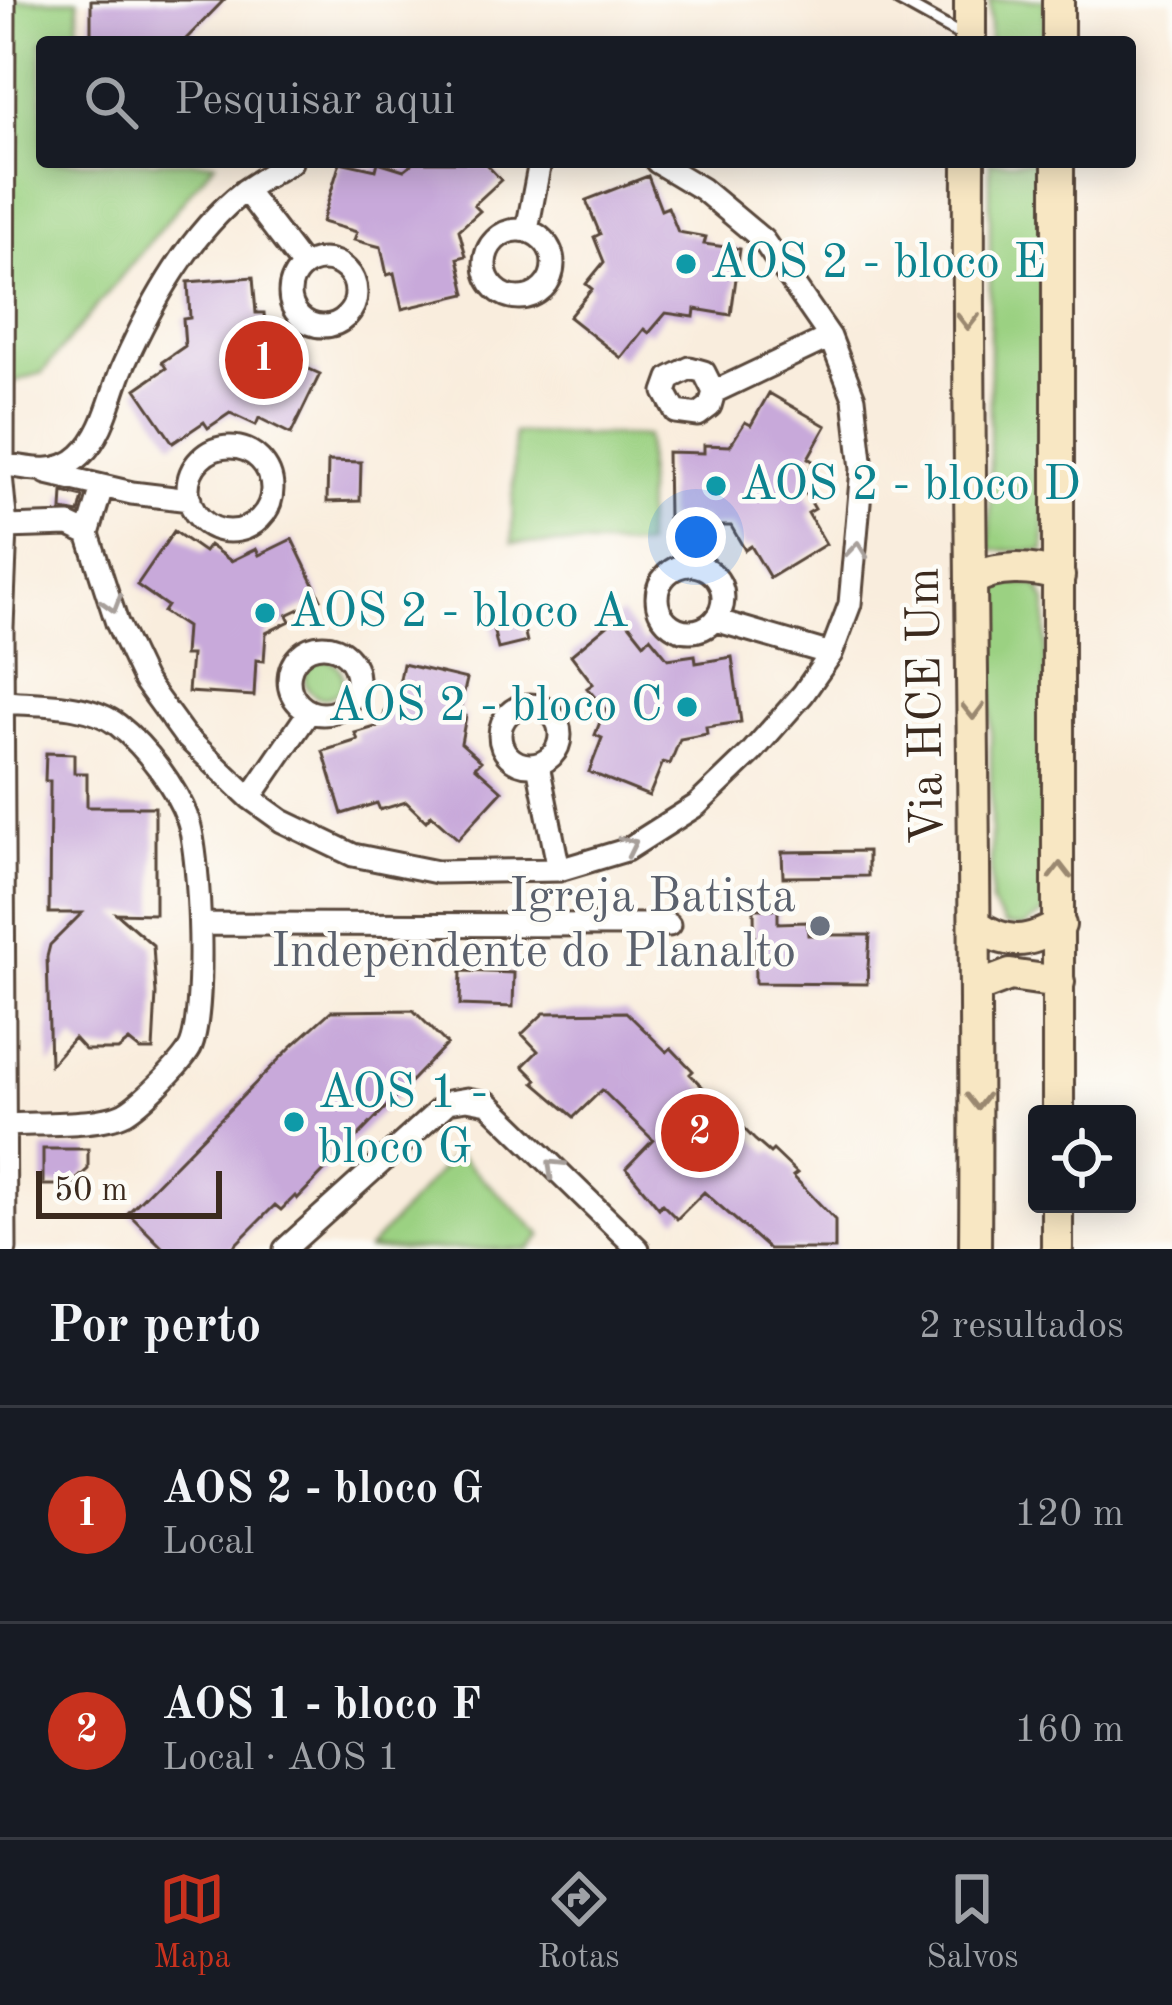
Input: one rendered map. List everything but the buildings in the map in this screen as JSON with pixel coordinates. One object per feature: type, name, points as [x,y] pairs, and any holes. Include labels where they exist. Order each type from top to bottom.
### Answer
[{"type":"main road","points":[[970,0],[970,36]]},
{"type":"main road","points":[[1058,0],[1058,36]]},
{"type":"main road","name":"Via HCE Um","points":[[969,168],[978,987],[975,1249]]},
{"type":"main road","points":[[1058,168],[1058,1105]]},
{"type":"main road","points":[[971,581],[994,570],[1045,571],[1059,576]]},
{"type":"main road","points":[[976,925],[997,939],[1017,942],[1037,939],[1060,925]]},
{"type":"main road","points":[[978,987],[1010,975],[1059,982]]},
{"type":"main road","points":[[1057,1213],[1057,1249]]},
{"type":"street","points":[[4,0],[4,1249]]},
{"type":"street","points":[[41,471],[62,467],[81,456],[100,426],[123,365],[164,288],[210,223],[245,190],[281,168]]},
{"type":"street","points":[[526,230],[539,168]]},
{"type":"street","points":[[102,487],[88,534],[117,623],[144,680],[184,735],[250,798],[282,821],[353,855],[436,872],[559,870],[626,850],[697,805],[752,753],[831,654],[850,604],[862,469],[854,398],[830,337],[763,240],[702,189],[667,168]]},
{"type":"street","points":[[245,190],[303,266]]},
{"type":"street","points":[[714,392],[830,337]]},
{"type":"street","points":[[1,464],[102,487],[190,500]]},
{"type":"street","points":[[6,526],[69,525],[88,534]]},
{"type":"street","points":[[716,620],[831,654]]},
{"type":"street","points":[[2,692],[99,713],[147,754],[188,820],[198,869],[200,924],[194,1033],[186,1054],[123,1114],[4,1139]]},
{"type":"street","points":[[250,798],[309,712]]},
{"type":"street","points":[[538,765],[559,870]]},
{"type":"street","points":[[200,924],[668,926]]},
{"type":"street","points":[[285,1249],[448,1102],[467,1099],[488,1103],[638,1249]]},
{"type":"lane","points":[[898,0],[961,36]]},
{"type":"green space","points":[[0,0],[78,0],[78,36],[36,36],[36,168],[210,168],[42,373],[0,386]]},
{"type":"green space","points":[[990,0],[1045,0],[1045,36],[990,36]]},
{"type":"green space","points":[[990,168],[1045,168],[1044,551],[990,550]]},
{"type":"green space","points":[[514,433],[647,436],[645,546],[512,543]]},
{"type":"green space","points":[[1003,581],[1037,585],[1046,602],[1044,913],[1024,927],[1005,925],[991,904],[991,599]]},
{"type":"green space","points":[[324,660],[337,666],[343,679],[337,692],[324,698],[311,692],[305,679],[311,666]]},
{"type":"green space","points":[[456,1153],[542,1235],[529,1249],[368,1249]]},
{"type":"place","name":"AOS 2 - bloco E","points":[[686,264]]},
{"type":"place","name":"AOS 2 - bloco G","points":[[264,360]]},
{"type":"place","name":"AOS 2 - bloco D","points":[[716,486]]},
{"type":"place","name":"AOS 2 - bloco A","points":[[265,613]]},
{"type":"place","name":"AOS 2 - bloco C","points":[[687,707]]},
{"type":"place","name":"Igreja Batista Independente do Planalto","points":[[820,926]]},
{"type":"place","name":"AOS 1 - bloco G","points":[[294,1122]]},
{"type":"place","name":"AOS 1 - bloco F","points":[[700,1133]]}]
